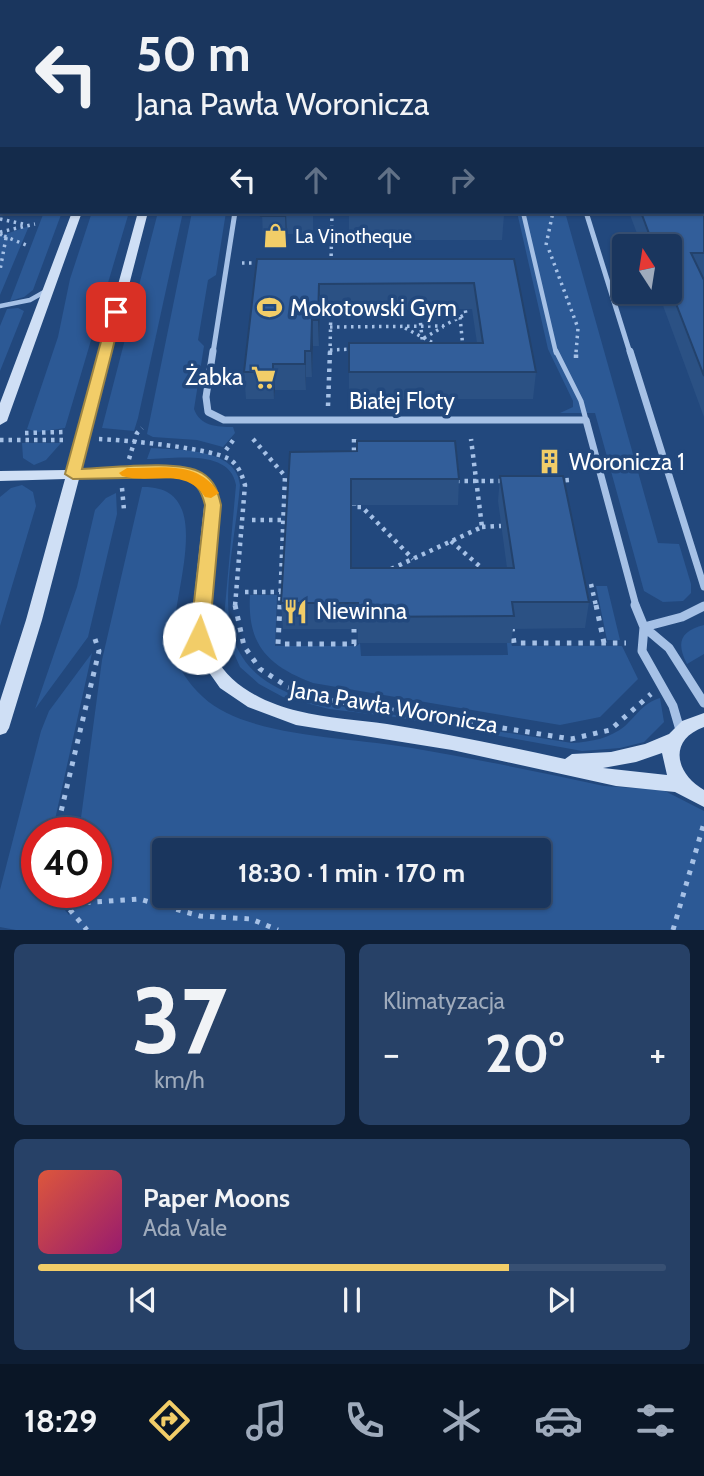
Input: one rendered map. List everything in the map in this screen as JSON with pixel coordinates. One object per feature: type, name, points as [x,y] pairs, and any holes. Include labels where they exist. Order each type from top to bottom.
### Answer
[{"type":"main road","points":[[0,421],[76,214]]},
{"type":"main road","points":[[0,728],[34,620],[142,214]]},
{"type":"main road","name":"Jana Pawła Woronicza","points":[[0,476],[180,472],[196,476],[213,497],[199,638],[209,662],[222,677],[253,702],[296,718],[483,747],[559,762],[610,777],[663,779],[685,787]]},
{"type":"main road","name":"Jana Pawła Woronicza","points":[[559,762],[622,758],[653,750],[704,720]]},
{"type":"main road","points":[[676,735],[669,755],[674,771],[685,787],[704,799]]},
{"type":"street","name":"Białej Floty","points":[[235,214],[206,397],[208,412],[216,418],[241,421],[586,420]]},
{"type":"street","points":[[587,214],[704,587]]},
{"type":"street","points":[[586,420],[628,585],[644,627],[642,652],[677,714],[676,735]]},
{"type":"street","points":[[644,627],[682,617],[704,606]]},
{"type":"street","points":[[644,627],[668,648],[704,703]]},
{"type":"lane","points":[[523,214],[556,352],[581,401],[586,420]]},
{"type":"lane","points":[[0,306],[37,298],[51,286]]},
{"type":"path","points":[[331,274],[332,214]]},
{"type":"path","points":[[543,253],[553,214]]},
{"type":"path","points":[[0,219],[34,224]]},
{"type":"path","points":[[1,233],[24,224]]},
{"type":"path","points":[[1,233],[26,245]]},
{"type":"path","points":[[0,270],[6,248],[1,233]]},
{"type":"path","points":[[542,234],[578,328],[575,365]]},
{"type":"path","points":[[227,263],[269,263]]},
{"type":"path","points":[[319,263],[343,263]]},
{"type":"path","points":[[328,406],[331,295]]},
{"type":"path","points":[[419,309],[424,359]]},
{"type":"path","points":[[423,337],[466,314],[465,309]]},
{"type":"path","points":[[460,317],[464,360]]},
{"type":"path","points":[[330,327],[443,326]]},
{"type":"path","points":[[401,327],[444,349],[410,349]]},
{"type":"path","points":[[330,350],[356,349]]},
{"type":"path","points":[[453,349],[471,349]]},
{"type":"path","points":[[129,459],[142,428]]},
{"type":"path","points":[[25,433],[65,432]]},
{"type":"path","points":[[98,439],[212,453],[240,469],[245,485],[234,606],[236,633],[252,662],[292,690],[330,700],[571,740],[610,730],[640,701],[657,692]]},
{"type":"path","points":[[226,450],[234,439]]},
{"type":"path","points":[[253,439],[285,476],[278,644],[354,644],[354,624]]},
{"type":"path","points":[[354,439],[354,464]]},
{"type":"path","points":[[471,439],[482,527]]},
{"type":"path","points":[[0,440],[62,440]]},
{"type":"path","points":[[455,481],[516,481]]},
{"type":"path","points":[[543,481],[570,481]]},
{"type":"path","points":[[122,491],[124,510]]},
{"type":"path","points":[[354,501],[354,507],[362,507],[413,559]]},
{"type":"path","points":[[252,520],[284,520]]},
{"type":"path","points":[[390,570],[482,527],[501,526]]},
{"type":"path","points":[[451,541],[489,575]]},
{"type":"path","points":[[592,584],[604,643]]},
{"type":"path","points":[[245,592],[281,592]]},
{"type":"path","points":[[511,623],[514,643],[626,643]]},
{"type":"path","points":[[60,817],[99,651],[95,639]]},
{"type":"path","points":[[673,930],[704,823]]},
{"type":"path","points":[[112,902],[139,899],[200,916],[222,915],[251,919],[278,930]]},
{"type":"path","points":[[67,908],[87,930]]},
{"type":"shaded area","points":[[43,214],[61,214],[33,290],[24,297],[10,301]]},
{"type":"shaded area","points":[[91,214],[128,214],[65,428],[38,432],[27,429],[58,337],[70,279]]},
{"type":"shaded area","points":[[157,214],[183,214],[134,431],[102,428]]},
{"type":"shaded area","points":[[192,214],[226,214],[216,275],[208,280],[198,340],[204,346],[194,409],[205,422],[215,426],[233,427],[235,433],[223,447],[197,440],[153,437],[147,434]]},
{"type":"shaded area","points":[[517,214],[566,214],[658,543],[679,544],[691,584],[691,593],[683,601],[663,602],[644,591],[595,413],[560,413],[573,407],[573,401],[548,349]]},
{"type":"shaded area","points":[[29,226],[0,295],[0,236]]},
{"type":"shaded area","points":[[18,308],[24,311],[0,371],[0,326],[7,309]]},
{"type":"shaded area","points":[[22,443],[61,443],[46,460],[34,465],[23,458]]},
{"type":"shaded area","points":[[151,448],[205,453],[229,464],[236,473],[240,485],[228,592],[230,622],[238,649],[255,672],[284,691],[326,704],[572,743],[613,734],[645,706],[660,698],[664,722],[644,742],[620,748],[582,751],[395,717],[329,709],[283,697],[259,684],[240,667],[223,629],[236,485],[232,473],[223,465],[199,458],[147,459]]},
{"type":"shaded area","points":[[22,485],[33,492],[36,506],[0,626],[0,497],[11,488]]},
{"type":"shaded area","points":[[142,487],[166,491],[180,505],[185,525],[185,550],[174,628],[174,648],[184,675],[203,697],[222,711],[272,728],[412,748],[604,786],[663,790],[704,811],[704,930],[16,930],[0,927],[0,890],[41,731],[49,711],[92,653],[56,817],[21,817],[21,908],[63,908],[69,915],[70,908],[112,908],[112,817],[81,817],[102,660]]},
{"type":"shaded area","points":[[116,493],[117,514],[88,637],[35,709],[77,587],[95,510],[106,498]]},
{"type":"shaded area","points":[[596,586],[607,586],[620,640],[607,640]]},
{"type":"shaded area","points":[[250,595],[277,595],[275,646],[357,646],[360,643],[361,656],[508,655],[507,643],[512,646],[622,646],[638,679],[600,717],[560,725],[313,683],[284,669],[264,651],[252,627]]},
{"type":"shaded area","points":[[704,625],[704,654],[687,664],[682,650],[682,639],[685,634]]},
{"type":"building","points":[[262,214],[286,214],[285,216]]},
{"type":"building","points":[[504,214],[504,215],[349,215]]},
{"type":"building","points":[[642,214],[704,214],[704,253],[691,253],[704,280],[704,376],[676,304],[682,304],[682,234],[649,234]]},
{"type":"building","points":[[257,259],[514,259],[536,372],[349,372],[349,343],[483,343],[474,283],[319,284],[318,320],[312,320],[311,351],[305,351],[305,364],[273,364],[273,372],[244,372]]},
{"type":"building","points":[[357,441],[455,441],[459,479],[351,479],[351,568],[514,568],[500,476],[563,476],[589,602],[512,602],[514,616],[358,617],[358,603],[281,603],[290,452],[357,451]]},
{"type":"slow traffic","points":[[127,473],[188,473],[203,481],[211,493]]},
{"type":"place","name":"La Vinotheque","points":[[275,236]]},
{"type":"place","name":"Mokotowski Gym","points":[[270,308]]},
{"type":"place","name":"Żabka","points":[[263,377]]},
{"type":"place","name":"Woronicza 1","points":[[549,462]]},
{"type":"place","name":"Niewinna","points":[[296,611]]},
{"type":"route","points":[[116,312],[73,474],[180,472],[196,476],[203,481],[213,497],[213,505],[198,627],[199,638]]}]
